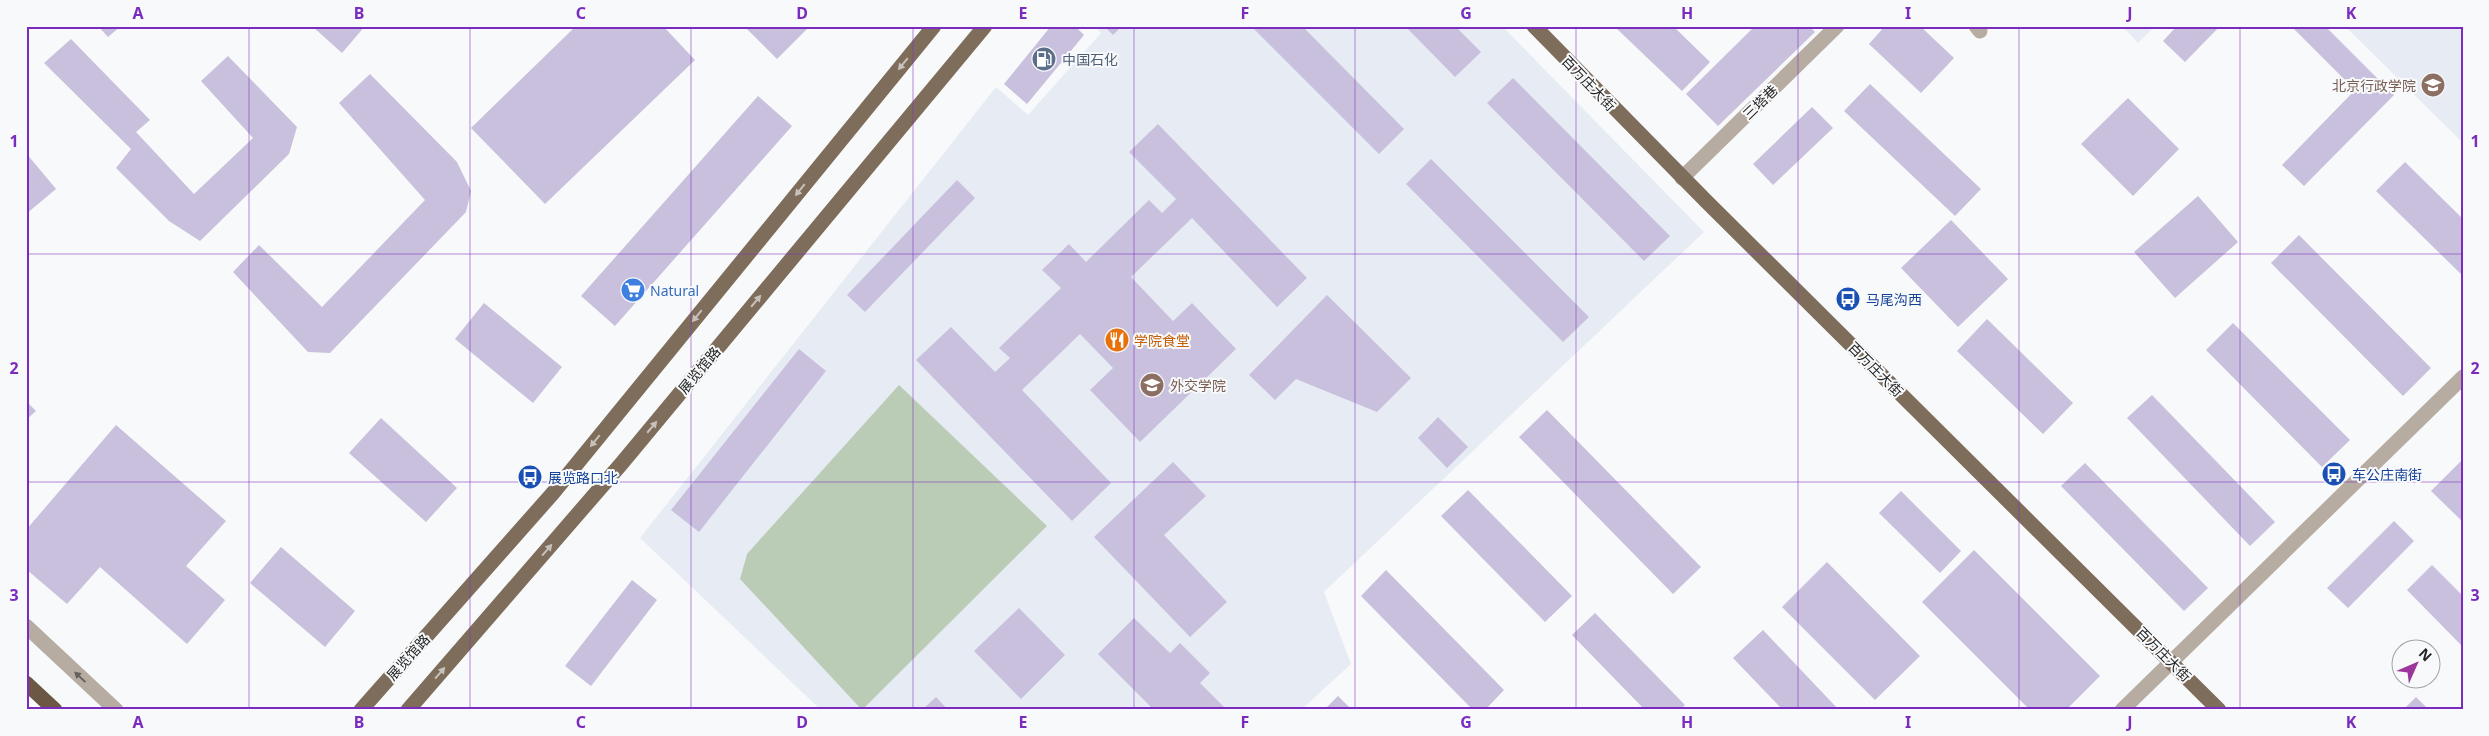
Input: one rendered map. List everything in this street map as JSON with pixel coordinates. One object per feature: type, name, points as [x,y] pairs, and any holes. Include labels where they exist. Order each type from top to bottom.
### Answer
[{"type":"highway","points":[[26,683],[55,710]]},
{"type":"main road","name":"展览馆路","points":[[361,710],[553,493],[934,26]]},
{"type":"main road","name":"展览馆路","points":[[408,710],[622,463],[985,26]]},
{"type":"main road","name":"百万庄大街","points":[[1534,26],[1682,178],[2172,661],[2219,710]]},
{"type":"street","name":"三塔巷","points":[[1682,178],[1838,26]]},
{"type":"street","points":[[2122,710],[2463,377]]},
{"type":"street","points":[[26,626],[116,710]]},
{"type":"shaded area","name":"外交学院","points":[[1095,26],[1502,26],[1704,232],[1324,592],[1351,664],[1301,710],[821,710],[640,538],[996,87],[1028,115],[1101,33]]},
{"type":"shaded area","points":[[2122,26],[2155,26],[2138,43]]},
{"type":"shaded area","name":"北京行政学院","points":[[2345,26],[2463,26],[2463,143]]},
{"type":"green space","points":[[899,385],[1047,526],[862,710],[740,579],[747,554]]},
{"type":"building","points":[[98,26],[121,26],[108,37]]},
{"type":"building","points":[[312,26],[365,26],[342,53]]},
{"type":"building","points":[[576,26],[663,26],[695,60],[545,204],[471,128]]},
{"type":"building","points":[[744,26],[810,26],[777,59]]},
{"type":"building","name":"中国石化","points":[[1051,26],[1075,26],[1084,35],[1027,104],[1004,84]]},
{"type":"building","points":[[1104,26],[1122,26],[1113,35]]},
{"type":"building","points":[[1251,26],[1302,26],[1404,129],[1379,154]]},
{"type":"building","points":[[1405,26],[1455,26],[1481,52],[1455,77]]},
{"type":"building","points":[[1614,26],[1673,26],[1710,62],[1682,91]]},
{"type":"building","points":[[1755,26],[1809,26],[1815,32],[1718,126],[1686,94]]},
{"type":"building","points":[[1885,26],[1920,26],[1954,58],[1921,93],[1869,44]]},
{"type":"building","points":[[2177,26],[2220,26],[2185,62],[2163,41]]},
{"type":"building","points":[[2291,26],[2325,26],[2394,95],[2304,186],[2282,165],[2355,90]]},
{"type":"building","points":[[71,39],[150,120],[136,132],[194,194],[253,138],[201,81],[228,56],[297,127],[289,154],[200,241],[169,221],[116,168],[131,149],[44,63]]},
{"type":"building","points":[[370,74],[457,162],[471,191],[466,212],[330,353],[308,352],[233,272],[259,245],[322,307],[425,200],[339,103]]},
{"type":"building","points":[[1513,78],[1670,236],[1644,261],[1487,103]]},
{"type":"building","points":[[1870,84],[1981,189],[1955,216],[1844,111]]},
{"type":"building","points":[[758,96],[792,126],[615,326],[581,296]]},
{"type":"building","points":[[2128,98],[2179,149],[2133,196],[2081,144]]},
{"type":"building","points":[[1812,107],[1833,128],[1773,185],[1753,164]]},
{"type":"building","points":[[1158,124],[1307,278],[1277,307],[1192,218],[1131,277],[1173,321],[1192,303],[1236,349],[1140,442],[1090,390],[1113,368],[1080,334],[1022,390],[1111,483],[1072,521],[916,360],[951,327],[995,372],[1010,358],[999,348],[1061,288],[1042,270],[1069,244],[1086,262],[1149,200],[1162,213],[1176,199],[1129,152]]},
{"type":"building","points":[[26,153],[56,189],[26,214]]},
{"type":"building","points":[[1431,159],[1589,317],[1563,342],[1406,184]]},
{"type":"building","points":[[2405,162],[2463,219],[2463,276],[2376,191]]},
{"type":"building","points":[[957,180],[975,198],[865,312],[847,295]]},
{"type":"building","points":[[2198,196],[2238,242],[2175,298],[2134,252]]},
{"type":"building","points":[[1951,220],[2008,279],[1958,327],[1901,268]]},
{"type":"building","points":[[2299,235],[2431,368],[2403,396],[2271,263]]},
{"type":"building","points":[[1327,295],[1411,378],[1377,412],[1296,379],[1275,400],[1249,375]]},
{"type":"building","points":[[484,303],[562,367],[533,403],[455,339]]},
{"type":"building","points":[[1987,319],[2073,403],[2043,434],[1957,351]]},
{"type":"building","points":[[2233,323],[2350,440],[2322,467],[2206,350]]},
{"type":"building","points":[[799,349],[826,371],[699,532],[671,510]]},
{"type":"building","points":[[2152,395],[2275,522],[2250,546],[2127,418]]},
{"type":"building","points":[[26,401],[36,411],[26,420]]},
{"type":"building","points":[[1547,410],[1701,567],[1673,594],[1519,437]]},
{"type":"building","points":[[1438,417],[1468,447],[1447,468],[1418,438]]},
{"type":"building","points":[[381,418],[457,488],[426,522],[349,453]]},
{"type":"building","points":[[116,425],[226,521],[186,566],[225,600],[187,644],[100,567],[67,604],[26,569],[26,530]]},
{"type":"building","points":[[2463,459],[2463,522],[2431,491]]},
{"type":"building","points":[[1173,462],[1206,496],[1164,535],[1227,602],[1190,637],[1094,537]]},
{"type":"building","points":[[2085,463],[2208,588],[2184,611],[2061,486]]},
{"type":"building","points":[[1468,490],[1572,596],[1545,622],[1441,516]]},
{"type":"building","points":[[1901,491],[1961,551],[1940,573],[1879,513]]},
{"type":"building","points":[[2394,521],[2414,541],[2348,608],[2327,588]]},
{"type":"building","points":[[281,547],[355,611],[325,647],[250,583]]},
{"type":"building","points":[[1974,550],[2100,676],[2066,710],[2030,710],[1922,602]]},
{"type":"building","points":[[1827,562],[1920,656],[1875,700],[1782,607]]},
{"type":"building","points":[[2432,565],[2463,596],[2463,647],[2407,590]]},
{"type":"building","points":[[1386,570],[1504,690],[1485,710],[1473,710],[1361,596]]},
{"type":"building","points":[[632,580],[657,600],[591,686],[565,666]]},
{"type":"building","points":[[1019,608],[1065,655],[1021,699],[974,651]]},
{"type":"building","points":[[1595,613],[1685,705],[1680,710],[1645,710],[1572,635]]},
{"type":"building","points":[[1134,618],[1170,653],[1180,643],[1210,673],[1200,683],[1227,710],[1154,710],[1098,654]]},
{"type":"building","points":[[1763,630],[1839,710],[1783,710],[1733,658]]},
{"type":"building","points":[[1338,696],[1352,710],[1324,710]]},
{"type":"building","points":[[936,697],[948,710],[922,710]]},
{"type":"building","points":[[2416,697],[2429,710],[2403,710]]},
{"type":"place","name":"中国石化","points":[[1044,59]]},
{"type":"place","name":"北京行政学院","points":[[2433,85]]},
{"type":"place","name":"Natural","points":[[633,290]]},
{"type":"place","name":"马尾沟西","points":[[1848,299]]},
{"type":"place","name":"学院食堂","points":[[1117,340]]},
{"type":"place","name":"外交学院","points":[[1152,385]]},
{"type":"place","name":"车公庄南街","points":[[2334,474]]},
{"type":"place","name":"展览路口北","points":[[530,477]]}]
